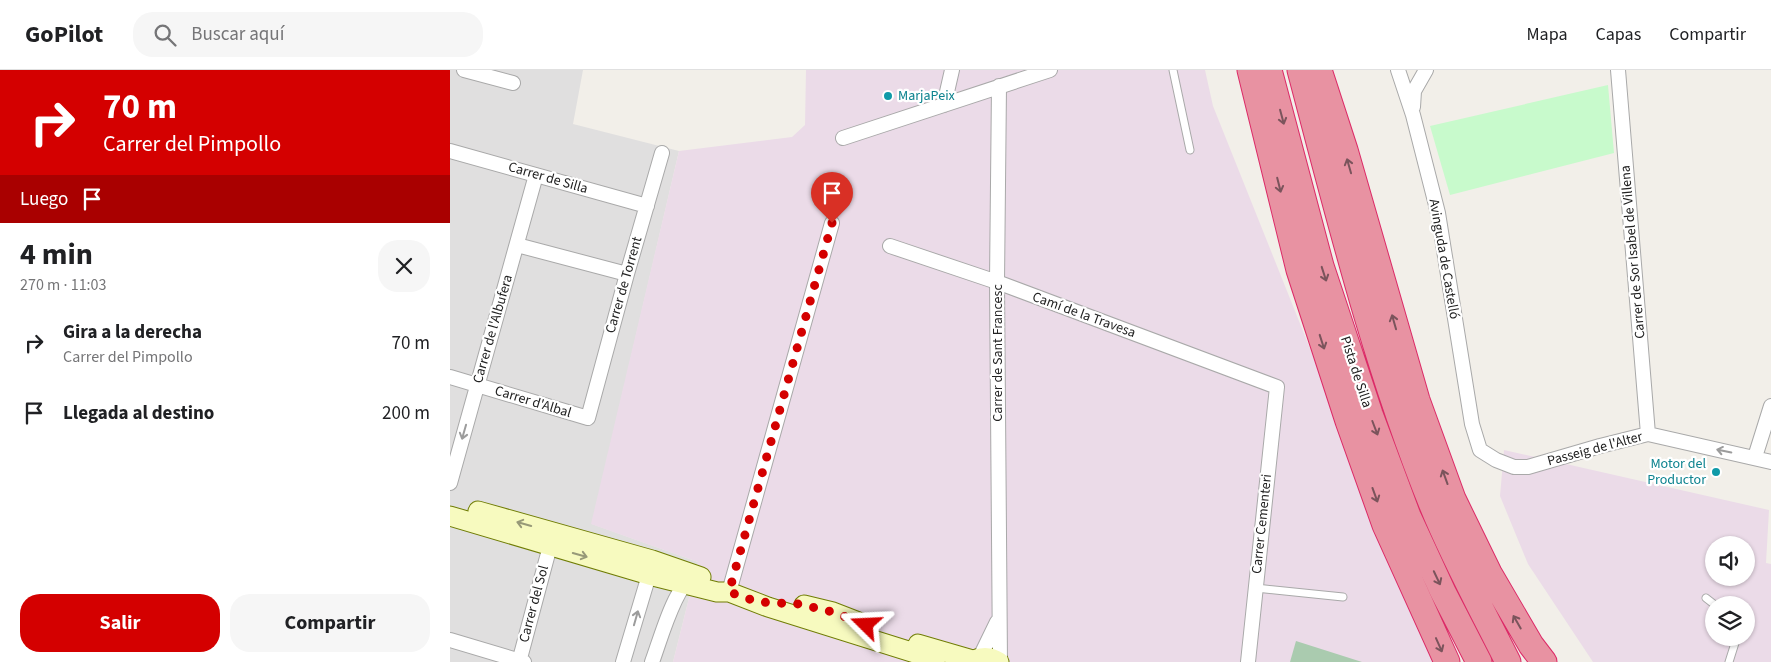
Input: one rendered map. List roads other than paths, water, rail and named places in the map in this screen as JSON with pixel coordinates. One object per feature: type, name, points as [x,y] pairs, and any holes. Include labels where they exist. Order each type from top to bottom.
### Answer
[{"type":"highway","points":[[1250,70],[1299,270],[1345,411],[1385,524],[1447,662]]},
{"type":"highway","name":"Pista de Silla","points":[[1269,70],[1322,266],[1370,414],[1408,516],[1443,592],[1479,662]]},
{"type":"highway","name":"Pista de Silla","points":[[1300,70],[1350,260],[1395,407],[1433,507],[1467,582],[1508,662]]},
{"type":"highway","points":[[1319,70],[1345,150],[1417,400],[1452,499],[1489,573],[1530,645],[1544,662]]},
{"type":"street","points":[[464,70],[513,83]]},
{"type":"street","points":[[944,105],[952,70]]},
{"type":"street","points":[[843,138],[1050,70]]},
{"type":"street","name":"Avinguda de Castelló","points":[[1398,70],[1413,115],[1438,213],[1472,424],[1480,450]]},
{"type":"street","points":[[1413,115],[1414,91],[1426,70]]},
{"type":"street","name":"Carrer de Sor Isabel de Villena","points":[[1618,70],[1648,434]]},
{"type":"street","name":"Carrer de Sant Francesc","points":[[999,86],[997,282],[1000,662]]},
{"type":"street","name":"Carrer de Silla","points":[[450,151],[647,206]]},
{"type":"street","name":"Carrer de Torrent","points":[[588,418],[662,153]]},
{"type":"street","name":"Carrer de l'Albufera","points":[[450,483],[536,175]]},
{"type":"street","points":[[724,588],[832,223]]},
{"type":"street","points":[[517,245],[627,274]]},
{"type":"street","name":"Camí de la Travesa","points":[[890,246],[997,282],[1277,387]]},
{"type":"street","name":"Carrer d'Albal","points":[[450,377],[588,418]]},
{"type":"street","name":"Carrer Cementeri","points":[[1248,662],[1277,387]]},
{"type":"street","points":[[1755,458],[1771,406]]},
{"type":"street","name":"Passeig de l'Alter","points":[[1480,450],[1505,464],[1514,467],[1528,467],[1648,434],[1771,462]]},
{"type":"street","points":[[450,503],[624,553],[686,578],[724,588],[758,602],[918,654],[935,662]]},
{"type":"street","points":[[450,516],[648,575],[686,578]]},
{"type":"street","points":[[550,546],[553,542],[573,539]]},
{"type":"street","name":"Carrer del Sol","points":[[520,662],[550,546]]},
{"type":"street","points":[[623,662],[648,575],[645,566],[632,562],[624,553]]},
{"type":"street","points":[[652,662],[665,622],[686,578]]},
{"type":"street","points":[[758,602],[799,604],[833,612],[921,645],[975,660],[991,658],[1000,662]]},
{"type":"street","name":"Carrer de Sant Francesc","points":[[975,660],[999,619]]},
{"type":"street","points":[[450,640],[520,662]]},
{"type":"lane","points":[[1173,70],[1190,150]]},
{"type":"lane","points":[[1256,588],[1343,597]]},
{"type":"lane","points":[[1729,662],[1734,646]]},
{"type":"place","name":"MarjaPeix","points":[[888,96]]},
{"type":"place","name":"Motor del Productor","points":[[1716,472]]}]
